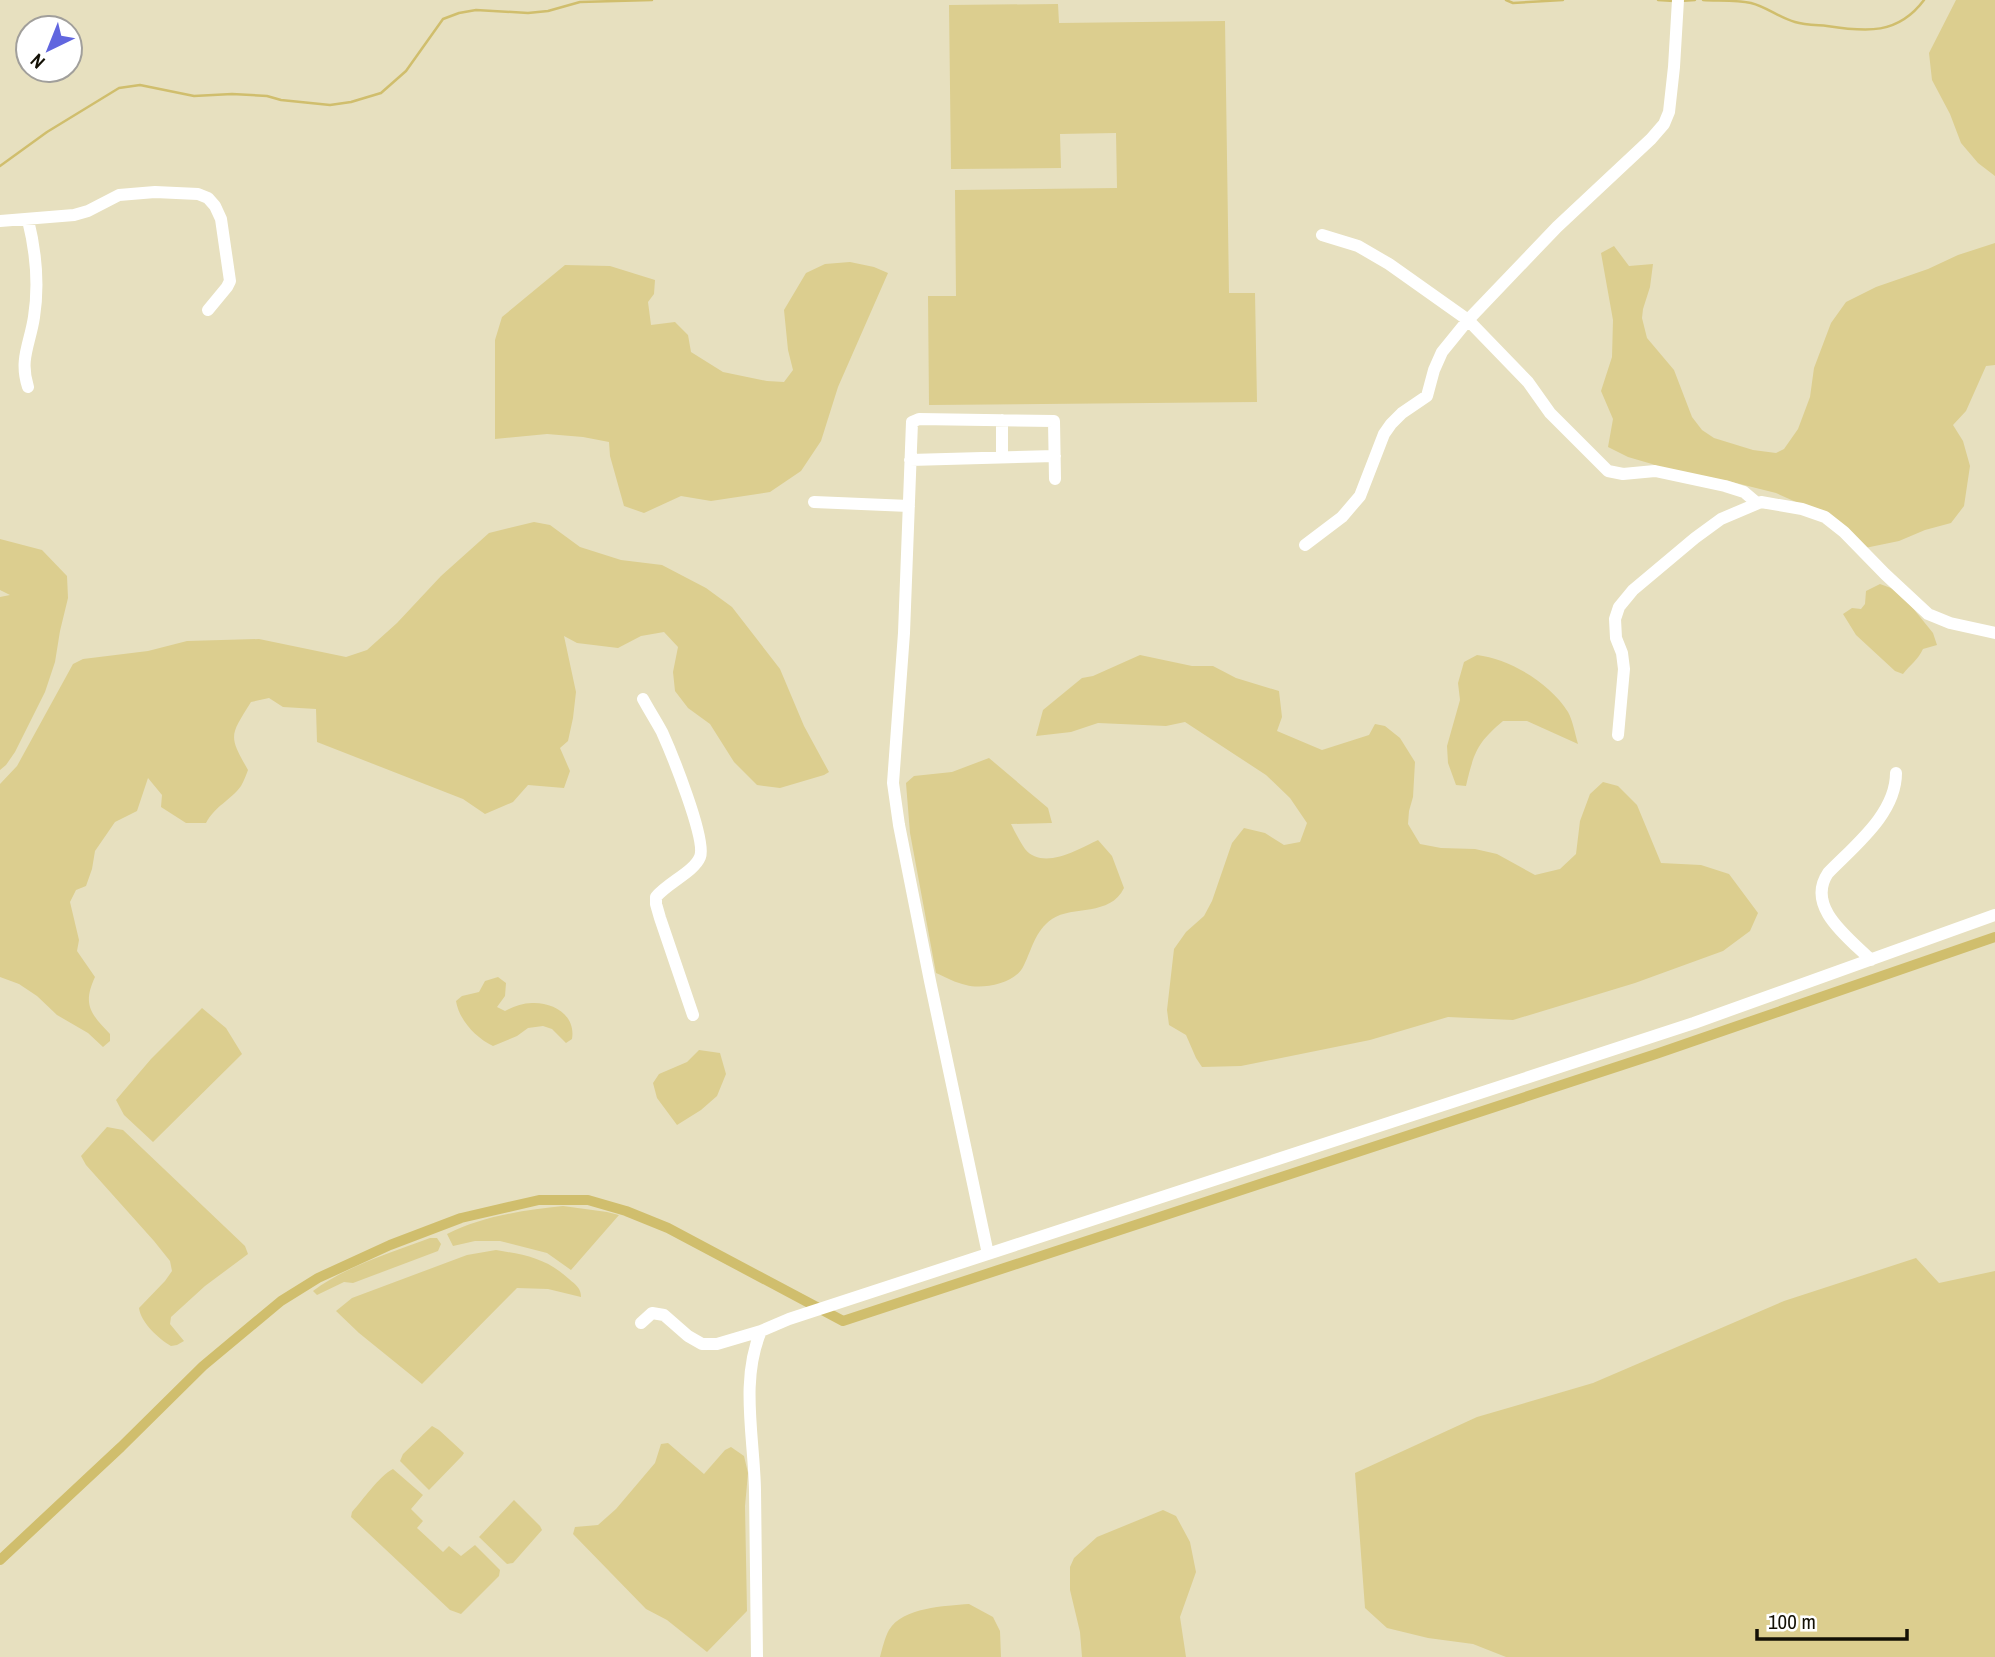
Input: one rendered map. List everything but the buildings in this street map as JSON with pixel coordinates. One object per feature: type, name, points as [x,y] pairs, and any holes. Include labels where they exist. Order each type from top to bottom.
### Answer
[{"type":"street","points":[[1305,545],[1342,517],[1360,496],[1384,434],[1402,413],[1427,396],[1434,370],[1443,352],[1468,320],[1557,227],[1664,124],[1669,112],[1678,0]]},
{"type":"street","points":[[0,221],[74,215],[88,211],[118,195],[155,192],[198,194],[208,198],[221,219],[230,281],[208,310]]},
{"type":"street","points":[[28,387],[24,374],[24,356],[34,319],[37,280],[29,220]]},
{"type":"street","points":[[1322,235],[1357,246],[1390,264],[1468,320],[1528,382],[1550,413],[1608,471],[1623,474],[1655,471],[1725,486],[1744,492],[1757,503]]},
{"type":"street","points":[[988,1254],[928,968],[893,783],[904,633],[912,422],[919,419],[1054,421],[1055,480]]},
{"type":"street","points":[[1002,420],[1002,456]]},
{"type":"street","points":[[910,460],[1055,456]]},
{"type":"street","points":[[814,502],[909,506]]},
{"type":"street","points":[[1618,735],[1624,669],[1616,638],[1615,619],[1619,607],[1633,590],[1695,538],[1721,519],[1757,503],[1774,503],[1825,517],[1844,532],[1928,614],[1950,623],[1995,633]]},
{"type":"street","points":[[643,699],[662,733],[701,840],[702,852],[699,860],[656,897],[693,1015]]},
{"type":"street","points":[[1871,960],[1848,938],[1825,909],[1820,892],[1822,881],[1828,873],[1884,811],[1894,790],[1896,773]]},
{"type":"street","points":[[641,1323],[652,1313],[664,1315],[688,1336],[702,1344],[717,1344],[761,1331],[807,1313],[1694,1023],[1995,915]]},
{"type":"street","points":[[757,1657],[755,1488],[750,1370],[761,1331]]},
{"type":"shaded area","points":[[1956,0],[1995,0],[1995,176],[1978,163],[1961,143],[1950,114],[1932,80],[1929,53]]},
{"type":"shaded area","points":[[1058,4],[1059,23],[1225,21],[1229,293],[1255,293],[1257,402],[929,405],[928,296],[956,296],[955,190],[1117,188],[1116,133],[1060,134],[1061,168],[951,169],[949,5]]},
{"type":"shaded area","points":[[1995,243],[1995,365],[1986,366],[1966,411],[1953,425],[1963,441],[1970,466],[1964,506],[1951,523],[1899,541],[1865,548],[1805,506],[1776,493],[1728,481],[1681,476],[1608,447],[1613,419],[1601,391],[1612,357],[1613,320],[1601,253],[1614,246],[1629,266],[1653,264],[1642,318],[1647,338],[1674,370],[1692,417],[1702,430],[1714,438],[1753,450],[1776,453],[1784,449],[1798,429],[1810,397],[1814,368],[1831,323],[1846,302],[1876,287]]},
{"type":"shaded area","points":[[850,262],[888,273],[838,387],[821,441],[801,471],[770,492],[711,501],[681,496],[644,513],[624,506],[610,456],[609,442],[547,434],[495,439],[495,340],[502,317],[565,265],[610,266],[655,280],[654,294],[648,302],[651,325],[675,322],[688,335],[691,352],[723,372],[784,382],[793,370],[784,310],[806,273],[825,264]]},
{"type":"shaded area","points":[[534,522],[550,525],[580,547],[621,560],[662,565],[706,588],[732,607],[780,669],[804,726],[829,772],[780,788],[757,785],[734,762],[710,724],[688,708],[675,691],[673,672],[678,647],[664,632],[641,636],[618,648],[577,643],[564,636],[576,692],[568,741],[560,748],[570,771],[564,788],[528,785],[513,802],[485,814],[463,799],[317,742],[316,709],[283,707],[269,698],[251,702],[234,736],[237,749],[248,770],[237,791],[206,823],[186,823],[161,807],[162,795],[148,778],[137,811],[115,822],[95,851],[86,886],[76,890],[70,902],[79,940],[77,951],[95,977],[89,995],[90,1009],[110,1034],[110,1041],[103,1047],[88,1033],[57,1015],[37,996],[19,984],[0,977],[0,784],[17,766],[73,664],[83,659],[148,651],[187,641],[259,639],[346,657],[367,650],[397,623],[441,576],[489,533]]},
{"type":"shaded area","points":[[0,539],[42,550],[67,576],[68,598],[55,662],[45,692],[15,752],[0,770],[0,597],[10,595],[0,590]]},
{"type":"shaded area","points":[[1880,584],[1899,591],[1933,633],[1937,645],[1923,649],[1903,674],[1895,671],[1856,635],[1843,614],[1852,608],[1861,609],[1865,604],[1866,591]]},
{"type":"shaded area","points":[[1140,655],[1192,666],[1213,666],[1236,678],[1279,691],[1282,717],[1277,731],[1322,750],[1369,735],[1375,724],[1385,726],[1400,738],[1415,762],[1408,824],[1420,844],[1475,849],[1497,854],[1535,875],[1560,869],[1576,854],[1580,821],[1590,794],[1603,782],[1618,786],[1637,805],[1661,863],[1701,865],[1729,874],[1758,913],[1750,931],[1723,951],[1635,983],[1513,1020],[1448,1017],[1370,1040],[1241,1066],[1202,1067],[1186,1035],[1169,1025],[1167,1010],[1174,949],[1186,932],[1204,916],[1232,843],[1244,828],[1265,833],[1284,845],[1300,842],[1307,823],[1290,798],[1266,775],[1185,722],[1166,726],[1098,723],[1071,732],[1036,736],[1043,710],[1082,678],[1093,676]]},
{"type":"shaded area","points":[[1477,655],[1516,667],[1551,691],[1568,712],[1578,744],[1527,721],[1503,721],[1478,749],[1466,786],[1456,785],[1448,763],[1447,746],[1460,700],[1458,683],[1464,662]]},
{"type":"shaded area","points":[[989,758],[1048,808],[1052,823],[1011,824],[1025,849],[1041,858],[1051,858],[1071,853],[1098,840],[1112,856],[1124,888],[1118,897],[1101,907],[1070,912],[1052,919],[1038,935],[1020,971],[1007,981],[981,987],[958,983],[936,973],[910,833],[906,783],[914,776],[952,772]]},
{"type":"shaded area","points":[[498,977],[506,983],[505,996],[497,1007],[505,1011],[521,1004],[548,1005],[567,1017],[572,1039],[566,1043],[552,1029],[543,1026],[528,1028],[493,1046],[480,1038],[469,1028],[456,1001],[462,996],[479,992],[485,981]]},
{"type":"shaded area","points":[[202,1008],[226,1028],[242,1054],[153,1142],[124,1115],[116,1100],[151,1059]]},
{"type":"shaded area","points":[[699,1050],[720,1053],[726,1074],[717,1096],[677,1125],[657,1098],[653,1083],[659,1074],[687,1062]]},
{"type":"shaded area","points":[[107,1127],[123,1130],[245,1246],[248,1254],[205,1286],[171,1317],[170,1324],[184,1341],[177,1345],[171,1346],[156,1335],[143,1319],[139,1308],[172,1271],[170,1261],[81,1156]]},
{"type":"shaded area","points":[[563,1206],[619,1215],[571,1270],[547,1253],[500,1241],[475,1241],[453,1246],[447,1234],[489,1218]]},
{"type":"shaded area","points":[[430,1238],[437,1238],[441,1244],[438,1251],[353,1283],[344,1282],[317,1295],[313,1291],[354,1267]]},
{"type":"shaded area","points":[[496,1250],[526,1256],[552,1266],[576,1285],[581,1297],[548,1289],[517,1288],[422,1384],[336,1311],[352,1298],[467,1255]]},
{"type":"shaded area","points":[[1916,1258],[1939,1283],[1995,1271],[1995,1657],[1506,1657],[1473,1644],[1428,1638],[1387,1628],[1365,1608],[1355,1473],[1477,1417],[1593,1383],[1784,1301]]},
{"type":"shaded area","points":[[432,1426],[464,1453],[429,1490],[400,1461],[403,1454]]},
{"type":"shaded area","points":[[668,1443],[704,1474],[725,1450],[731,1447],[744,1456],[748,1473],[745,1506],[747,1611],[707,1652],[667,1620],[646,1609],[573,1534],[575,1527],[598,1525],[616,1509],[655,1463],[661,1444]]},
{"type":"shaded area","points":[[393,1469],[423,1495],[411,1509],[423,1521],[417,1528],[443,1552],[449,1546],[461,1556],[475,1545],[500,1570],[499,1576],[461,1614],[450,1610],[351,1517],[371,1489]]},
{"type":"shaded area","points":[[514,1500],[542,1530],[513,1563],[507,1564],[479,1537]]},
{"type":"shaded area","points":[[1163,1510],[1176,1516],[1190,1542],[1196,1572],[1180,1617],[1186,1657],[1082,1657],[1080,1632],[1070,1590],[1070,1567],[1074,1558],[1097,1537]]},
{"type":"shaded area","points":[[969,1604],[993,1617],[1000,1631],[1001,1657],[880,1657],[889,1630],[895,1622],[925,1609]]},
{"type":"waterway","points":[[0,166],[47,132],[119,88],[140,85],[194,96],[267,96],[330,105],[351,102],[381,93],[406,71],[443,19],[459,13],[476,10],[528,13],[548,11],[580,2],[652,0]]},
{"type":"waterway","points":[[1506,0],[1513,3],[1563,0]]},
{"type":"waterway","points":[[1658,0],[1674,1]]},
{"type":"waterway","points":[[1680,1],[1695,0]]},
{"type":"waterway","points":[[1703,0],[1751,3],[1803,24],[1868,30],[1903,20],[1924,0]]},
{"type":"waterway","points":[[0,1560],[203,1366],[281,1301],[318,1278],[390,1245],[461,1218],[539,1200],[588,1200],[626,1211],[668,1228],[843,1321],[1656,1054],[1995,937]]}]
